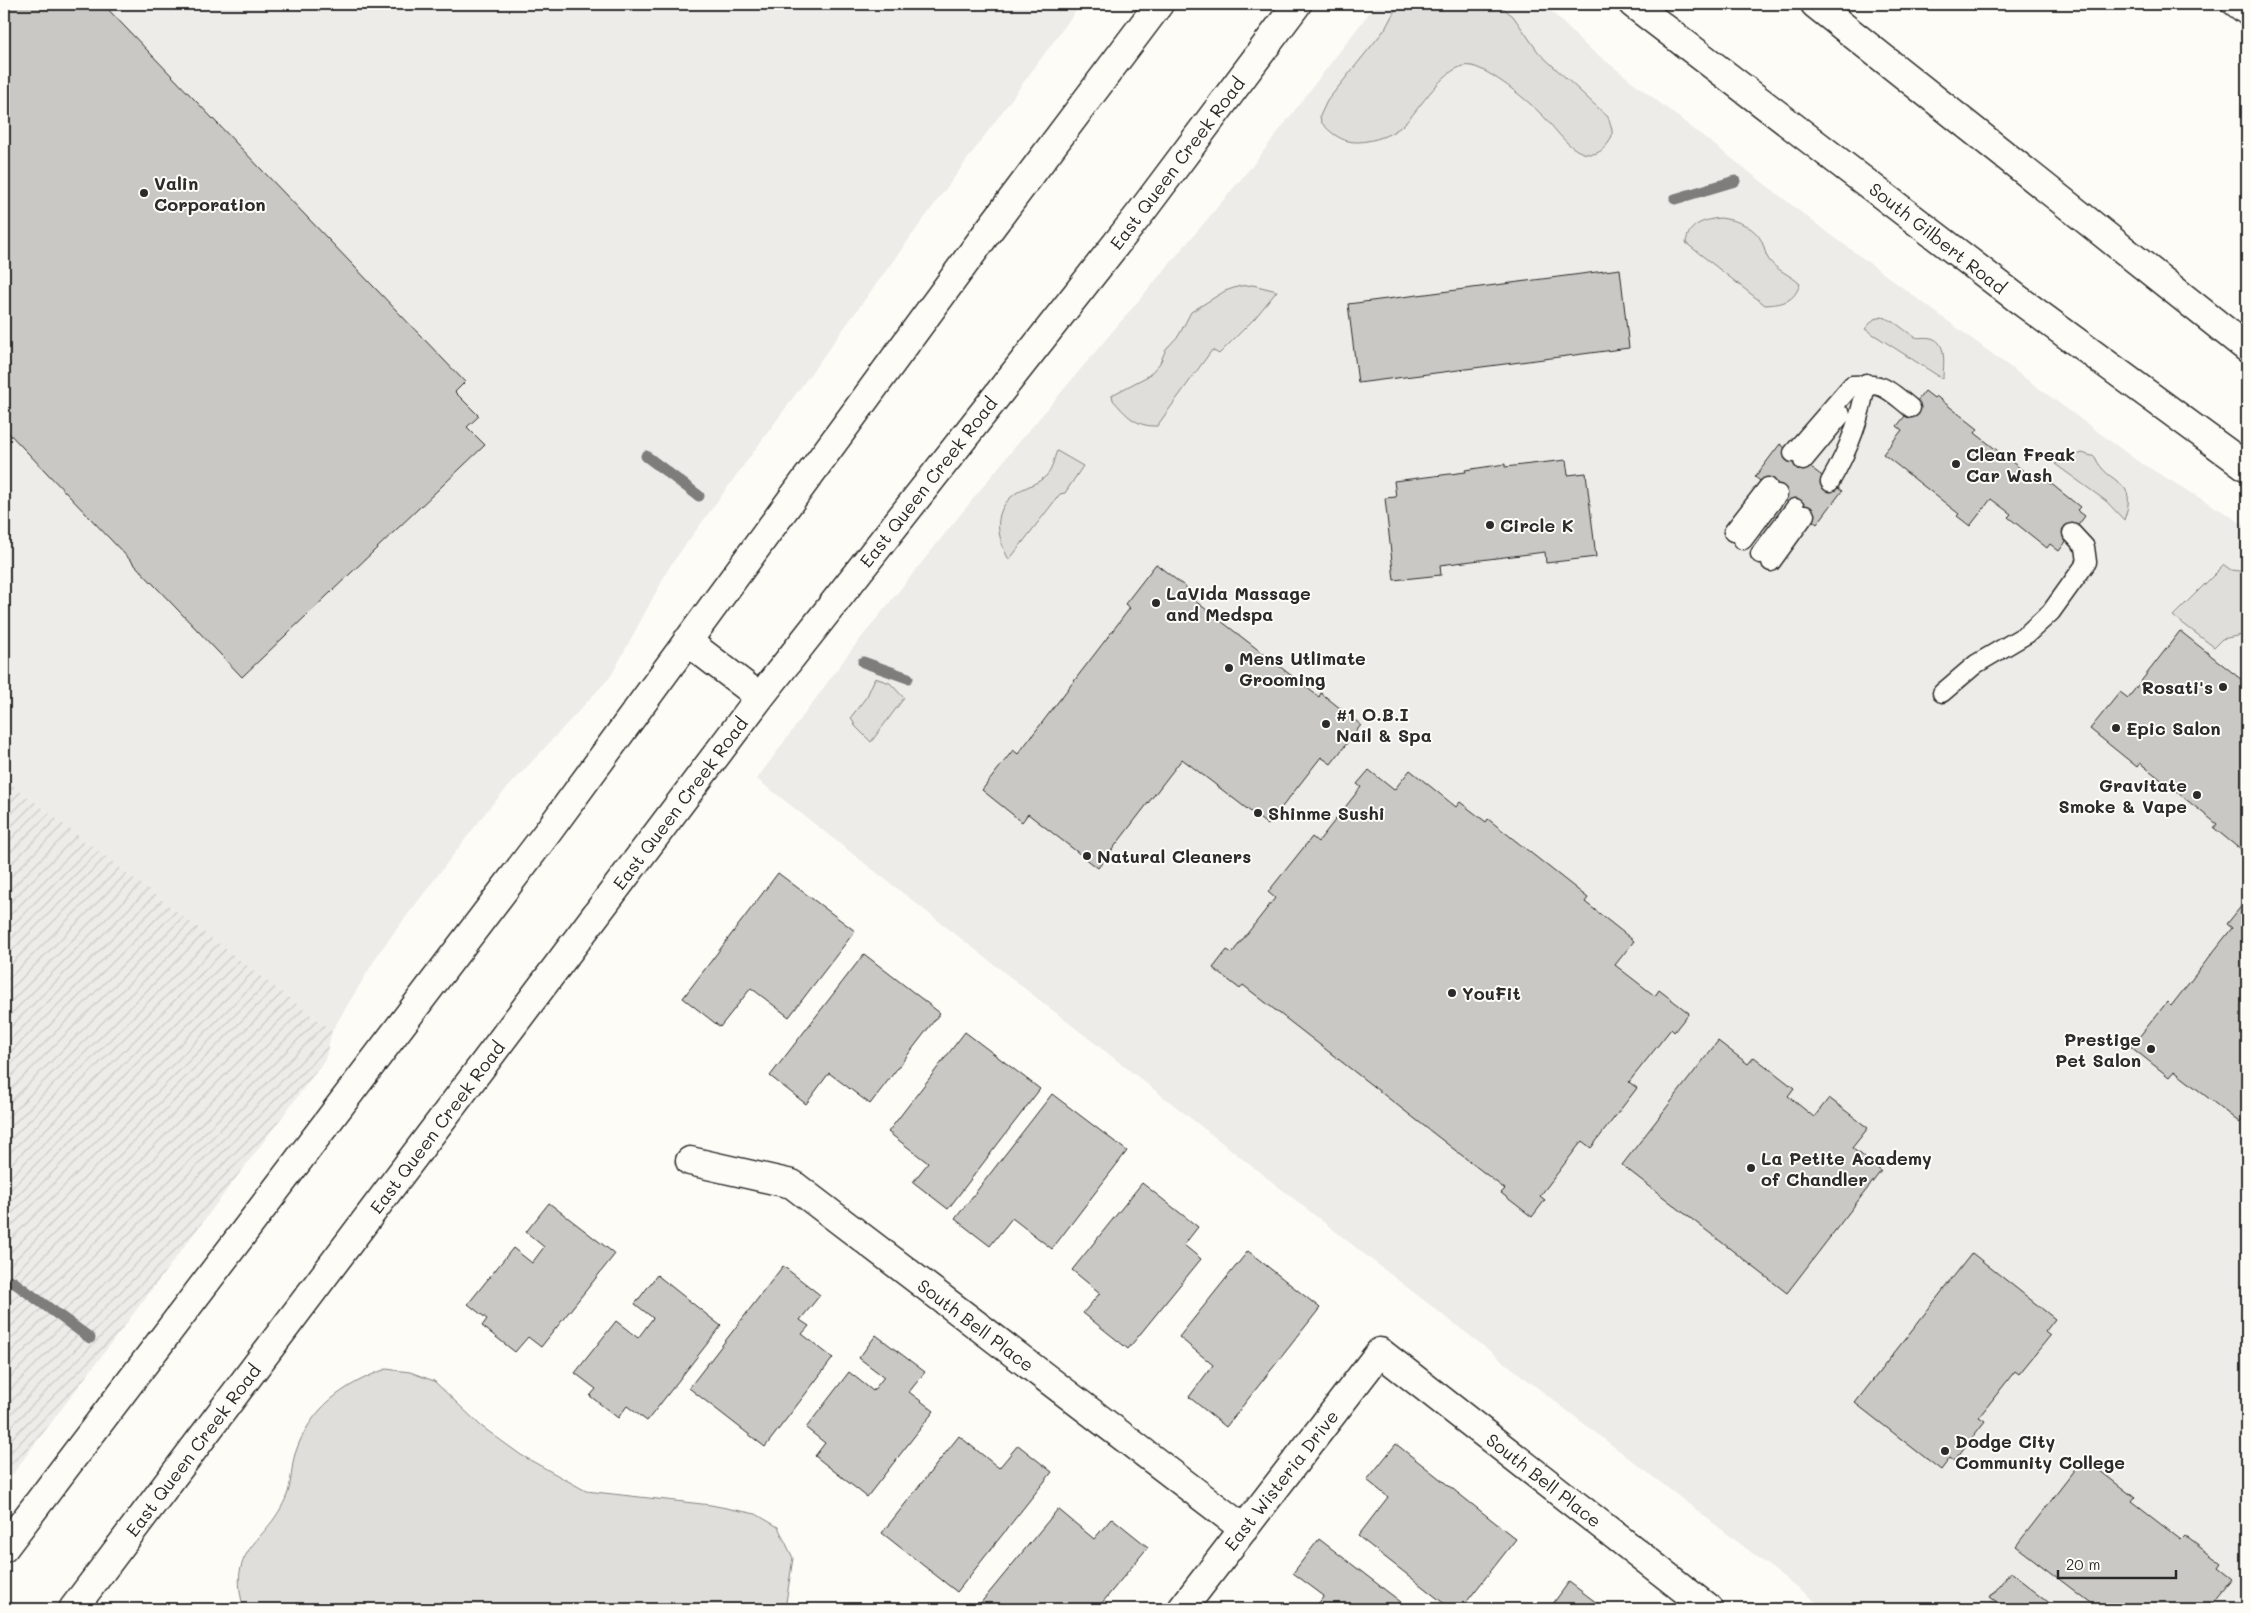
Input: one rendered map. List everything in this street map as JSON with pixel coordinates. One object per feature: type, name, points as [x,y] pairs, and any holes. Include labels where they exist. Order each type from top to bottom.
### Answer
[{"type":"main road","points":[[4,1548],[547,833],[989,230],[1159,4]]},
{"type":"main road","name":"East Queen Creek Road","points":[[73,1609],[760,697],[1142,211],[1297,4]]},
{"type":"main road","name":"South Gilbert Road","points":[[1633,4],[2018,299],[2247,467]]},
{"type":"main road","points":[[1815,4],[2247,348]]},
{"type":"main road","points":[[687,641],[760,697]]},
{"type":"main road","name":"South Bell Place","points":[[690,1162],[792,1184],[1244,1529]]},
{"type":"main road","name":"South Bell Place","points":[[1380,1352],[1709,1609]]},
{"type":"main road","name":"East Wisteria Drive","points":[[1182,1609],[1380,1352]]},
{"type":"lane","points":[[2230,4],[2247,17]]},
{"type":"lane","points":[[1865,392],[1849,446],[1812,468],[1865,392],[1873,383],[1886,388],[1911,408]]},
{"type":"lane","points":[[1752,547],[1787,501]]},
{"type":"lane","points":[[1752,547],[1787,501]]},
{"type":"lane","points":[[1752,547],[1787,501]]},
{"type":"lane","points":[[1942,693],[1976,664],[2027,634],[2051,612],[2087,562],[2085,547],[2072,533]]},
{"type":"shaded area","points":[[4,4],[1081,4],[670,566],[611,676],[489,808],[380,951],[332,1031],[4,778]]},
{"type":"shaded area","points":[[1376,4],[1544,4],[1585,45],[1815,223],[2136,460],[2247,526],[2247,1609],[1825,1609],[1386,1271],[757,779],[849,653],[1010,453],[1253,165]]},
{"type":"shaded area","points":[[1405,4],[1498,4],[1513,16],[1539,53],[1608,117],[1612,133],[1611,139],[1603,149],[1596,153],[1583,153],[1569,145],[1541,114],[1518,94],[1499,80],[1472,66],[1462,66],[1452,71],[1434,88],[1409,119],[1390,134],[1360,142],[1347,141],[1336,136],[1321,122],[1320,116],[1327,101],[1385,29],[1395,10]]},
{"type":"shaded area","points":[[1720,218],[1738,222],[1750,228],[1759,236],[1772,264],[1800,284],[1795,295],[1782,303],[1765,305],[1686,243],[1693,227],[1708,220]]},
{"type":"shaded area","points":[[1253,285],[1277,291],[1255,318],[1219,354],[1212,350],[1157,426],[1137,422],[1127,415],[1113,400],[1112,395],[1148,376],[1160,363],[1166,349],[1179,335],[1191,312],[1225,291],[1240,286]]},
{"type":"shaded area","points":[[1882,317],[1894,322],[1914,336],[1931,338],[1940,344],[1944,361],[1943,379],[1865,329],[1874,319]]},
{"type":"shaded area","points":[[1057,451],[1083,466],[1065,493],[1060,494],[1009,560],[999,532],[1000,514],[1010,498],[1047,475],[1051,470]]},
{"type":"shaded area","points":[[2082,453],[2095,457],[2101,467],[2125,489],[2128,496],[2128,506],[2124,520],[2106,501],[2055,464]]},
{"type":"shaded area","points":[[2224,565],[2231,570],[2247,572],[2247,634],[2222,639],[2214,647],[2173,616]]},
{"type":"shaded area","points":[[875,678],[890,683],[904,698],[871,742],[855,726],[851,717],[867,696]]},
{"type":"shaded area","points":[[4,778],[332,1031],[325,1060],[4,1485]]},
{"type":"shaded area","points":[[386,1369],[410,1372],[434,1381],[481,1426],[521,1455],[586,1491],[711,1505],[756,1514],[778,1527],[793,1558],[785,1609],[244,1609],[240,1588],[240,1572],[244,1558],[270,1525],[287,1495],[295,1454],[301,1438],[319,1411],[330,1400],[370,1375]]},
{"type":"building","name":"Valin Corporation","points":[[4,4],[103,4],[465,382],[455,392],[479,416],[467,427],[485,445],[242,677],[4,428]]},
{"type":"building","points":[[1620,269],[1629,348],[1358,383],[1348,304]]},
{"type":"building","name":"Clean Freak Car Wash","points":[[1925,391],[1934,398],[1936,396],[1978,429],[1975,433],[2035,480],[2039,474],[2080,507],[2077,510],[2085,516],[2059,551],[2050,544],[2047,548],[2008,517],[2011,514],[1991,499],[1970,526],[1957,516],[1959,514],[1883,454],[1902,430],[1897,426]]},
{"type":"building","points":[[1780,444],[1842,491],[1817,524],[1755,477]]},
{"type":"building","name":"Circle K","points":[[1566,460],[1568,475],[1586,473],[1596,557],[1546,563],[1545,552],[1440,565],[1441,575],[1394,580],[1385,498],[1396,497],[1394,481],[1466,472],[1465,470],[1505,464],[1505,467]]},
{"type":"building","points":[[1156,564],[1197,596],[1194,600],[1319,697],[1321,693],[1361,725],[1331,764],[1321,757],[1268,825],[1182,759],[1098,868],[1028,814],[1022,822],[982,790],[1013,750],[1018,754],[1130,608],[1125,604]]},
{"type":"building","points":[[2180,631],[2247,684],[2247,855],[2214,828],[2217,824],[2140,763],[2137,767],[2090,729],[2120,692],[2128,698]]},
{"type":"building","name":"YouFit","points":[[1369,770],[1394,790],[1410,770],[1456,807],[1460,802],[1486,822],[1488,819],[1588,898],[1585,902],[1634,941],[1615,965],[1655,996],[1659,990],[1689,1013],[1674,1032],[1671,1029],[1629,1082],[1637,1088],[1591,1148],[1582,1141],[1540,1196],[1545,1200],[1532,1217],[1501,1193],[1505,1189],[1243,985],[1240,989],[1213,968],[1227,950],[1232,953],[1275,898],[1268,892],[1312,837],[1318,842],[1361,787],[1357,784]]},
{"type":"building","points":[[778,873],[855,931],[789,1017],[751,988],[720,1027],[683,998]]},
{"type":"building","points":[[2247,899],[2247,1114],[2240,1123],[2174,1071],[2169,1077],[2131,1047],[2167,1002],[2171,1006],[2232,928],[2227,924]]},
{"type":"building","points":[[864,954],[940,1013],[870,1104],[829,1073],[806,1104],[770,1076]]},
{"type":"building","points":[[965,1032],[1040,1089],[948,1209],[913,1182],[928,1163],[888,1132]]},
{"type":"building","name":"La Petite Academy of Chandler","points":[[1718,1041],[1748,1064],[1754,1057],[1794,1088],[1788,1096],[1814,1117],[1829,1098],[1868,1128],[1852,1148],[1881,1171],[1787,1293],[1622,1165]]},
{"type":"building","points":[[1052,1094],[1127,1151],[1052,1249],[1012,1218],[990,1246],[955,1219]]},
{"type":"building","points":[[1142,1183],[1198,1227],[1184,1245],[1201,1259],[1128,1349],[1083,1313],[1100,1293],[1072,1270]]},
{"type":"building","points":[[549,1203],[615,1254],[541,1347],[528,1337],[515,1352],[482,1326],[487,1319],[468,1304],[513,1248],[532,1263],[544,1247],[526,1232]]},
{"type":"building","points":[[1248,1251],[1320,1308],[1226,1427],[1189,1397],[1213,1365],[1179,1337]]},
{"type":"building","points":[[1972,1253],[2055,1319],[2045,1332],[2050,1336],[2019,1374],[2015,1371],[1979,1417],[1985,1421],[1954,1461],[1950,1458],[1941,1470],[1855,1403]]},
{"type":"building","points":[[783,1266],[820,1295],[800,1320],[809,1326],[802,1334],[833,1358],[765,1447],[689,1388]]},
{"type":"building","points":[[657,1275],[721,1326],[647,1421],[627,1406],[618,1418],[590,1396],[596,1389],[575,1373],[616,1321],[638,1338],[653,1318],[635,1304]]},
{"type":"building","points":[[876,1335],[925,1372],[909,1392],[934,1411],[867,1497],[815,1456],[825,1443],[806,1428],[849,1372],[873,1391],[884,1377],[859,1358]]},
{"type":"building","points":[[959,1436],[999,1468],[1018,1445],[1052,1472],[957,1592],[882,1533]]},
{"type":"building","points":[[1396,1444],[1516,1539],[1461,1609],[1451,1609],[1358,1536],[1388,1497],[1367,1480]]},
{"type":"building","points":[[2081,1462],[2092,1471],[2095,1467],[2135,1498],[2132,1502],[2180,1539],[2184,1535],[2222,1564],[2219,1568],[2233,1579],[2209,1609],[2098,1609],[2016,1546]]},
{"type":"building","points":[[1058,1509],[1094,1539],[1112,1518],[1148,1547],[1097,1609],[984,1609],[979,1605]]},
{"type":"building","points":[[1319,1539],[1410,1609],[1314,1609],[1324,1596],[1293,1573]]},
{"type":"building","points":[[2010,1572],[2057,1609],[2005,1609],[1990,1598]]},
{"type":"building","points":[[1569,1582],[1605,1609],[1549,1609]]},
{"type":"waterway","points":[[1675,199],[1735,181]]},
{"type":"waterway","points":[[646,456],[699,496]]},
{"type":"waterway","points":[[863,662],[908,678]]},
{"type":"waterway","points":[[12,1281],[90,1338]]},
{"type":"place","name":"Valin Corporation","points":[[144,193]]},
{"type":"place","name":"Clean Freak Car Wash","points":[[1956,464]]},
{"type":"place","name":"Circle K","points":[[1490,525]]},
{"type":"place","name":"LaVida Massage and Medspa","points":[[1156,603]]},
{"type":"place","name":"Mens Utlimate Grooming","points":[[1229,668]]},
{"type":"place","name":"Rosati's","points":[[2223,687]]},
{"type":"place","name":"#1 O.B.I Nail & Spa","points":[[1326,724]]},
{"type":"place","name":"Epic Salon","points":[[2116,728]]},
{"type":"place","name":"Gravitate Smoke & Vape","points":[[2197,795]]},
{"type":"place","name":"Shinme Sushi","points":[[1258,813]]},
{"type":"place","name":"Natural Cleaners","points":[[1087,856]]},
{"type":"place","name":"YouFit","points":[[1452,993]]},
{"type":"place","name":"Prestige Pet Salon","points":[[2151,1049]]},
{"type":"place","name":"La Petite Academy of Chandler","points":[[1751,1168]]},
{"type":"place","name":"Dodge City Community College","points":[[1945,1451]]}]
